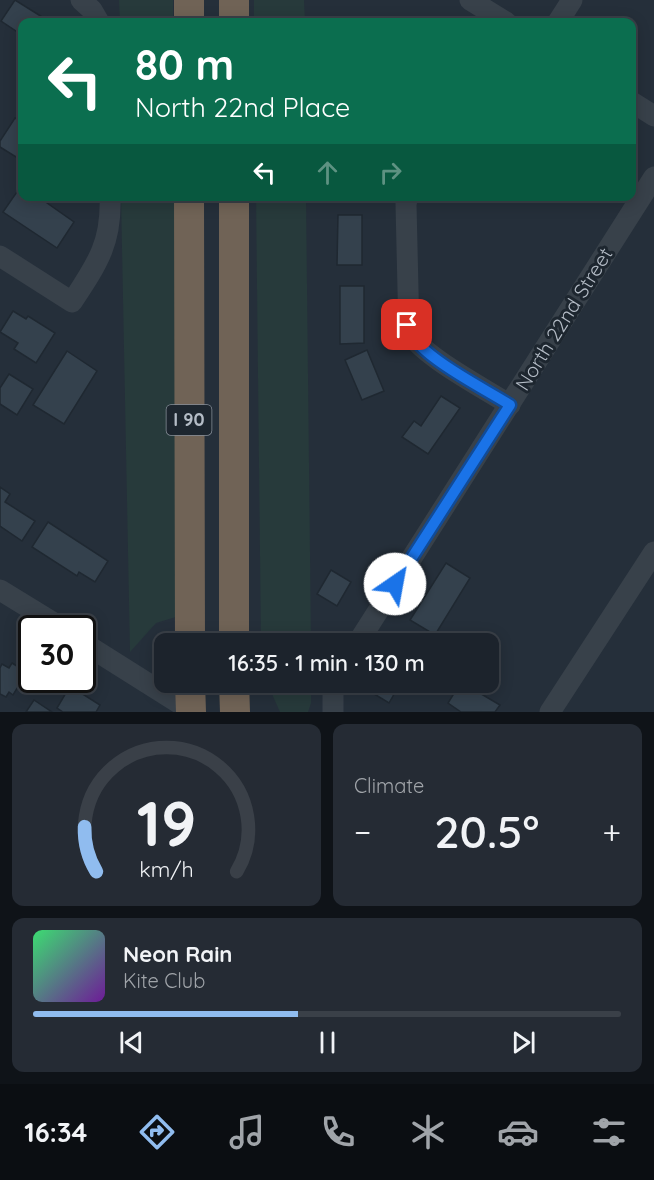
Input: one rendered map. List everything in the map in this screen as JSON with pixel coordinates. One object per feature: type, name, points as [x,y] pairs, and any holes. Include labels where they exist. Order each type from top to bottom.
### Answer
[{"type":"highway","points":[[189,0],[189,18]]},
{"type":"highway","points":[[234,0],[234,18]]},
{"type":"highway","name":"I 90","points":[[189,201],[190,633]]},
{"type":"highway","name":"I 90","points":[[234,201],[234,633]]},
{"type":"highway","points":[[191,693],[192,712]]},
{"type":"street","points":[[470,0],[499,18]]},
{"type":"street","points":[[561,18],[572,0]]},
{"type":"street","points":[[636,105],[654,116]]},
{"type":"street","name":"North 22nd Street","points":[[364,633],[654,177]]},
{"type":"street","points":[[0,256],[72,302],[106,246],[111,221],[110,201]]},
{"type":"street","points":[[407,201],[409,332],[413,340],[427,352],[510,405]]},
{"type":"street","points":[[550,712],[654,552]]},
{"type":"street","points":[[2,595],[38,615]]},
{"type":"street","points":[[96,651],[192,712]]},
{"type":"street","points":[[333,693],[333,712]]},
{"type":"shaded area","points":[[119,0],[173,0],[173,18],[120,18]]},
{"type":"shaded area","points":[[254,0],[304,0],[305,18],[254,18]]},
{"type":"shaded area","points":[[121,201],[175,201],[179,616],[156,623],[130,652]]},
{"type":"shaded area","points":[[256,201],[306,201],[311,633],[261,633]]},
{"type":"shaded area","points":[[271,693],[311,693],[308,712],[280,712]]},
{"type":"building","points":[[15,0],[44,18],[18,18],[18,32],[1,21]]},
{"type":"building","points":[[15,118],[18,120],[18,154],[16,157],[0,147],[0,141]]},
{"type":"building","points":[[18,190],[18,201],[44,201],[74,222],[57,248],[3,212]]},
{"type":"building","points":[[338,215],[362,215],[362,265],[337,265]]},
{"type":"building","points":[[340,286],[364,286],[364,343],[340,344]]},
{"type":"building","points":[[13,311],[26,319],[28,316],[55,333],[36,363],[14,349],[18,343],[0,332]]},
{"type":"building","points":[[367,350],[384,391],[362,400],[345,360]]},
{"type":"building","points":[[67,351],[97,371],[64,424],[33,405]]},
{"type":"building","points":[[9,374],[33,389],[17,415],[0,404],[0,388]]},
{"type":"building","points":[[441,396],[460,408],[428,454],[402,437],[414,421],[421,426]]},
{"type":"building","points":[[0,487],[10,494],[5,502],[35,521],[22,541],[0,526]]},
{"type":"building","points":[[48,522],[108,561],[95,582],[79,572],[77,576],[32,547]]},
{"type":"building","points":[[446,563],[470,578],[436,633],[432,633],[410,620]]},
{"type":"building","points":[[331,570],[351,582],[337,606],[317,594]]},
{"type":"building","points":[[12,663],[18,667],[18,687],[13,695],[9,692],[6,697],[0,694],[0,668],[2,664],[9,668]]},
{"type":"building","points":[[66,693],[81,693],[100,705],[96,712],[63,712],[57,708]]},
{"type":"building","points":[[373,693],[395,693],[389,703]]},
{"type":"building","points":[[454,693],[480,693],[500,705],[495,712],[461,712],[448,703]]},
{"type":"building","points":[[34,700],[52,712],[26,712]]},
{"type":"route","points":[[395,584],[510,405],[427,352],[413,340],[407,325]]}]
